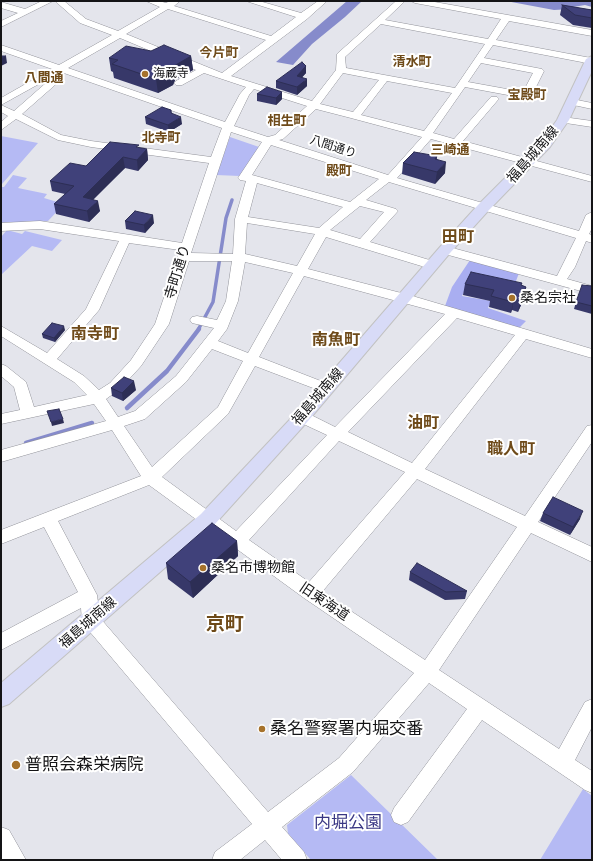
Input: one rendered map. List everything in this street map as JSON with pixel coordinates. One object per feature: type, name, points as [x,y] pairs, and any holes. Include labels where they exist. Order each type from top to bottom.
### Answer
[{"type":"main road","name":"福島城南線","points":[[1,697],[208,519],[302,417],[445,250],[483,208],[530,163],[563,120],[592,60]]},
{"type":"street","points":[[1,24],[49,1]]},
{"type":"street","points":[[59,1],[83,21],[143,44],[203,70],[314,105],[592,179]]},
{"type":"street","points":[[150,1],[272,39]]},
{"type":"street","points":[[1,102],[61,69],[176,1]]},
{"type":"street","points":[[250,1],[304,17]]},
{"type":"street","points":[[308,1],[321,2]]},
{"type":"street","points":[[363,244],[392,211],[355,204],[253,178],[244,178],[269,140],[279,137],[314,105],[340,70],[340,56],[401,1]]},
{"type":"street","points":[[415,1],[592,34]]},
{"type":"street","points":[[224,76],[272,39],[304,17],[321,2]]},
{"type":"street","points":[[1,5],[24,12]]},
{"type":"street","points":[[1,537],[150,478],[223,410],[250,358],[323,232],[355,204],[388,179],[428,135],[506,18]]},
{"type":"street","points":[[379,21],[592,60]]},
{"type":"street","name":"八間通り","points":[[1,49],[228,127],[388,179],[587,238]]},
{"type":"street","points":[[340,70],[385,78],[524,95],[528,93],[548,53]]},
{"type":"street","points":[[478,60],[539,71]]},
{"type":"street","points":[[1,127],[60,76],[61,69]]},
{"type":"street","points":[[179,83],[203,70]]},
{"type":"street","points":[[355,116],[385,78]]},
{"type":"street","name":"寺町通り","points":[[98,398],[115,386],[136,362],[162,324],[184,252],[215,161],[228,127],[245,94],[252,86]]},
{"type":"street","points":[[456,143],[494,99]]},
{"type":"street","points":[[572,102],[592,106]]},
{"type":"street","points":[[1,108],[58,137],[91,144],[215,161]]},
{"type":"street","points":[[563,120],[592,124]]},
{"type":"street","points":[[1,456],[115,424],[140,415],[181,379],[222,325],[232,301],[241,219],[253,178]]},
{"type":"street","points":[[560,282],[587,238],[592,216]]},
{"type":"street","points":[[241,219],[323,232],[432,265]]},
{"type":"street","points":[[2,228],[40,225],[126,238],[211,258],[250,258],[404,298],[592,354]]},
{"type":"street","points":[[49,359],[92,310],[108,273],[126,238]]},
{"type":"street","points":[[445,250],[592,290]]},
{"type":"street","points":[[237,542],[337,434],[454,314]]},
{"type":"street","points":[[202,321],[222,325]]},
{"type":"street","points":[[1,330],[79,379],[98,398],[150,478]]},
{"type":"street","points":[[310,592],[414,472],[523,334]]},
{"type":"street","points":[[209,343],[326,388]]},
{"type":"street","points":[[1,369],[21,385],[28,412]]},
{"type":"street","points":[[1,419],[98,398]]},
{"type":"street","points":[[302,417],[414,472],[592,555]]},
{"type":"street","points":[[224,860],[346,765],[426,672],[592,430]]},
{"type":"street","name":"旧東海道","points":[[150,478],[208,519],[237,542],[426,672],[592,783]]},
{"type":"street","points":[[48,518],[88,595],[91,621],[296,860]]},
{"type":"street","points":[[1,642],[88,595]]},
{"type":"street","points":[[401,815],[480,707]]},
{"type":"street","points":[[562,763],[592,708]]},
{"type":"street","points":[[1,838],[15,860]]},
{"type":"green space","points":[[1,136],[38,143],[2,184],[1,184]]},
{"type":"green space","points":[[230,137],[259,147],[240,176],[216,175]]},
{"type":"green space","points":[[13,175],[27,178],[18,188],[47,194],[44,198],[64,204],[48,221],[1,223],[1,187],[4,187]]},
{"type":"green space","points":[[7,230],[22,234],[25,231],[62,240],[52,251],[32,246],[2,274],[1,237]]},
{"type":"green space","name":"内堀公園","points":[[351,775],[438,860],[311,860],[288,834],[287,825]]},
{"type":"green space","points":[[583,789],[592,796],[592,860],[540,860]]},
{"type":"shaded area","points":[[347,1],[362,1],[312,44],[293,65],[276,62]]},
{"type":"shaded area","points":[[506,1],[586,1],[592,2],[592,7],[585,5],[573,7],[571,9],[554,10]]},
{"type":"shaded area","points":[[470,260],[519,273],[513,289],[471,279],[462,296],[491,301],[488,308],[526,321],[519,328],[445,306],[452,287]]},
{"type":"building","points":[[562,5],[592,10],[592,18],[575,15]]},
{"type":"building","points":[[164,45],[191,56],[174,66],[172,71],[156,79],[112,64],[118,60],[109,58],[126,46],[151,51]]},
{"type":"building","points":[[302,62],[306,66],[297,76],[307,79],[297,87],[276,81]]},
{"type":"building","points":[[267,87],[282,92],[276,98],[257,94]]},
{"type":"building","points":[[162,107],[171,110],[171,113],[181,117],[168,125],[145,117]]},
{"type":"building","points":[[110,142],[139,145],[136,147],[147,149],[137,160],[123,157],[83,197],[98,201],[87,211],[54,204],[74,186],[50,181],[70,163],[86,166]]},
{"type":"building","points":[[414,152],[437,156],[435,159],[446,162],[437,172],[403,163]]},
{"type":"building","points":[[135,211],[153,215],[144,225],[125,221]]},
{"type":"building","points":[[471,272],[522,283],[521,285],[526,287],[520,300],[514,299],[513,302],[491,296],[494,290],[465,284]]},
{"type":"building","points":[[582,285],[592,286],[592,306],[576,302]]},
{"type":"building","points":[[52,323],[64,326],[54,338],[42,334]]},
{"type":"building","points":[[124,377],[134,381],[122,393],[111,388]]},
{"type":"building","points":[[59,409],[63,419],[51,422],[47,411]]},
{"type":"building","points":[[553,497],[583,511],[573,527],[543,513]]},
{"type":"building","points":[[212,523],[237,541],[190,582],[166,563]]},
{"type":"building","points":[[417,563],[467,591],[446,592],[410,572]]},
{"type":"waterway","points":[[198,330],[213,302],[226,218],[232,200]]},
{"type":"waterway","points":[[127,408],[167,371],[199,329]]},
{"type":"waterway","points":[[26,443],[92,423]]},
{"type":"place","name":"海蔵寺","points":[[145,74]]},
{"type":"place","name":"桑名宗社","points":[[512,298]]},
{"type":"place","name":"桑名市博物館","points":[[203,568]]},
{"type":"place","name":"桑名警察署内堀交番","points":[[262,729]]},
{"type":"place","name":"普照会森栄病院","points":[[16,765]]},
{"type":"district","name":"今片町","points":[[219,53]]},
{"type":"district","name":"清水町","points":[[412,62]]},
{"type":"district","name":"八間通","points":[[44,78]]},
{"type":"district","name":"宝殿町","points":[[527,95]]},
{"type":"district","name":"相生町","points":[[287,121]]},
{"type":"district","name":"北寺町","points":[[161,138]]},
{"type":"district","name":"三崎通","points":[[450,150]]},
{"type":"district","name":"殿町","points":[[339,171]]},
{"type":"district","name":"田町","points":[[458,238]]},
{"type":"district","name":"南寺町","points":[[95,335]]},
{"type":"district","name":"南魚町","points":[[336,341]]},
{"type":"district","name":"油町","points":[[423,424]]},
{"type":"district","name":"職人町","points":[[511,450]]},
{"type":"district","name":"京町","points":[[225,625]]}]
